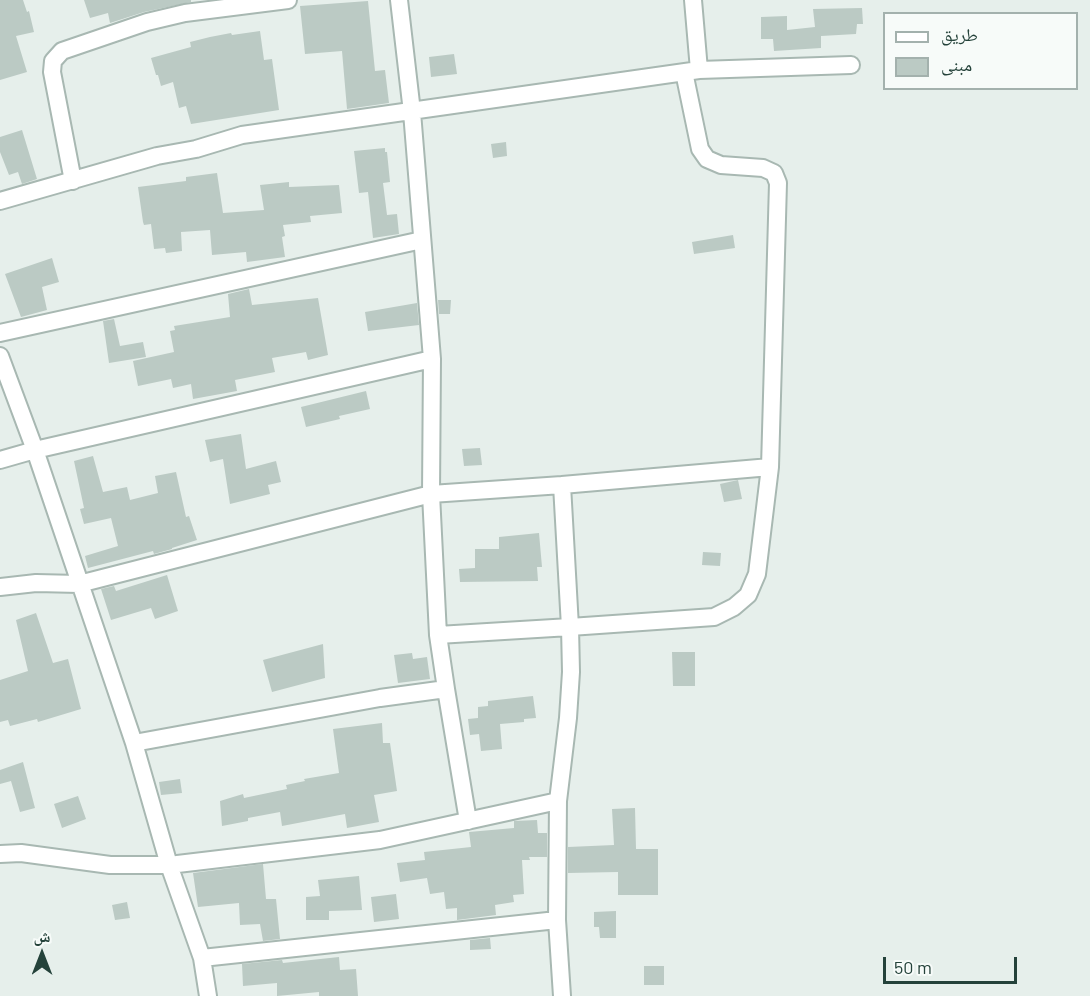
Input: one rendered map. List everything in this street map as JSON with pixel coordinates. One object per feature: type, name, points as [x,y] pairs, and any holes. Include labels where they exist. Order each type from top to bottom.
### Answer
[{"type":"street","points":[[73,181],[52,72],[53,61],[62,51],[185,13],[288,0]]},
{"type":"street","points":[[399,0],[412,112],[432,359],[431,494],[438,636],[468,821]]},
{"type":"street","points":[[438,636],[714,617],[734,607],[748,595],[757,574],[770,467],[778,183],[774,173],[763,168],[721,165],[707,159],[700,149],[692,71],[693,0]]},
{"type":"street","points":[[0,201],[157,156],[196,149],[242,135],[692,71],[851,65]]},
{"type":"street","points":[[0,333],[422,240]]},
{"type":"street","points":[[0,356],[35,450],[134,743],[169,865],[202,958],[208,996]]},
{"type":"street","points":[[0,460],[432,359]]},
{"type":"street","points":[[0,587],[36,583],[79,584],[431,494],[770,467]]},
{"type":"street","points":[[562,485],[571,672],[558,801],[557,920],[562,996]]},
{"type":"street","points":[[134,743],[380,698],[446,689]]},
{"type":"street","points":[[0,855],[21,853],[110,865],[169,865],[380,840],[558,801]]},
{"type":"street","points":[[202,958],[557,920]]},
{"type":"building","points":[[0,0],[23,0],[27,12],[29,11],[34,32],[16,36],[27,72],[0,80]]},
{"type":"building","points":[[84,0],[191,0],[191,2],[144,12],[110,23],[108,13],[90,18]]},
{"type":"building","points":[[368,1],[375,71],[385,70],[389,103],[347,109],[342,51],[305,54],[300,6]]},
{"type":"building","points":[[862,8],[863,24],[857,24],[856,34],[821,36],[821,48],[774,51],[773,39],[761,39],[761,17],[787,16],[787,30],[815,27],[813,9]]},
{"type":"building","points":[[260,31],[264,60],[272,59],[279,110],[191,124],[186,106],[179,108],[173,82],[161,86],[151,58],[191,47],[190,42],[210,37]]},
{"type":"building","points":[[454,54],[457,74],[431,77],[429,57]]},
{"type":"building","points":[[22,130],[37,179],[22,184],[18,172],[9,175],[0,152],[0,137]]},
{"type":"building","points":[[506,142],[507,156],[493,158],[491,144]]},
{"type":"building","points":[[385,148],[390,182],[383,183],[387,215],[397,214],[399,234],[373,238],[368,192],[359,193],[354,151]]},
{"type":"building","points":[[217,173],[223,213],[264,210],[260,185],[289,182],[289,187],[339,185],[342,213],[310,216],[311,222],[283,225],[285,257],[247,262],[246,252],[212,255],[210,230],[181,232],[182,251],[166,253],[165,248],[154,249],[151,224],[144,225],[143,222],[138,187],[186,181],[186,177]]},
{"type":"building","points":[[733,235],[735,248],[694,254],[692,242]]},
{"type":"building","points":[[52,258],[59,282],[42,287],[47,310],[21,317],[5,274]]},
{"type":"building","points":[[249,289],[252,305],[318,298],[328,355],[308,360],[306,352],[272,358],[275,372],[235,380],[237,391],[193,399],[191,384],[173,388],[171,379],[138,386],[133,361],[174,352],[170,331],[175,330],[174,326],[230,317],[228,294]]},
{"type":"building","points":[[438,300],[451,300],[450,314],[439,314]]},
{"type":"building","points":[[417,303],[419,325],[368,331],[365,312]]},
{"type":"building","points":[[114,319],[120,346],[143,342],[146,357],[109,363],[103,321]]},
{"type":"building","points":[[366,391],[370,409],[306,427],[301,407]]},
{"type":"building","points":[[241,434],[246,469],[276,461],[281,482],[268,485],[270,494],[230,504],[223,459],[210,462],[205,440]]},
{"type":"building","points":[[480,448],[482,465],[464,466],[462,449]]},
{"type":"building","points":[[93,456],[103,492],[127,487],[130,500],[158,493],[155,476],[176,472],[186,517],[189,516],[197,540],[154,554],[153,551],[88,568],[85,556],[118,546],[111,518],[84,524],[80,509],[84,508],[74,461]]},
{"type":"building","points":[[738,480],[742,499],[724,502],[720,484]]},
{"type":"building","points":[[539,533],[542,567],[537,567],[538,581],[460,582],[459,569],[475,568],[475,549],[499,549],[499,537]]},
{"type":"building","points":[[703,552],[721,553],[720,566],[702,565]]},
{"type":"building","points":[[167,575],[178,611],[155,619],[151,608],[111,620],[101,589],[114,586],[116,591]]},
{"type":"building","points":[[36,613],[53,663],[68,659],[81,709],[38,722],[37,719],[10,726],[8,720],[0,722],[0,680],[28,671],[16,620]]},
{"type":"building","points":[[323,644],[325,678],[272,692],[263,660]]},
{"type":"building","points":[[672,652],[695,652],[695,686],[673,686]]},
{"type":"building","points":[[412,653],[413,659],[427,657],[430,679],[398,683],[394,655]]},
{"type":"building","points":[[533,696],[536,718],[524,719],[524,722],[500,724],[502,749],[481,751],[479,734],[470,735],[468,719],[478,718],[478,707],[488,706],[488,701]]},
{"type":"building","points":[[382,723],[383,743],[390,743],[397,791],[374,795],[379,822],[347,828],[345,814],[282,826],[280,812],[222,826],[220,801],[243,794],[244,798],[287,789],[286,785],[305,781],[304,779],[339,773],[333,729]]},
{"type":"building","points":[[23,762],[35,808],[20,812],[11,781],[0,784],[0,770]]},
{"type":"building","points":[[180,779],[182,793],[161,795],[159,782]]},
{"type":"building","points":[[78,796],[86,819],[62,828],[54,804]]},
{"type":"building","points":[[635,808],[636,849],[658,849],[658,895],[618,895],[618,872],[568,873],[568,847],[614,845],[612,809]]},
{"type":"building","points":[[537,820],[538,833],[547,833],[547,857],[529,857],[530,860],[522,860],[524,894],[513,895],[514,902],[495,905],[496,915],[457,920],[457,908],[446,909],[444,892],[430,894],[427,878],[400,882],[397,863],[425,860],[424,852],[471,847],[469,832],[514,828],[514,821]]},
{"type":"building","points":[[263,864],[266,899],[276,899],[280,939],[263,941],[260,924],[240,925],[239,903],[198,907],[193,873]]},
{"type":"building","points":[[359,876],[362,910],[329,911],[329,920],[306,920],[306,897],[320,896],[318,880]]},
{"type":"building","points":[[396,894],[399,919],[374,922],[371,897]]},
{"type":"building","points":[[127,902],[130,918],[115,920],[112,905]]},
{"type":"building","points":[[616,911],[616,938],[600,938],[599,927],[594,927],[594,912]]},
{"type":"building","points":[[490,938],[491,949],[470,950],[470,940]]},
{"type":"building","points":[[339,957],[340,970],[356,969],[358,996],[319,996],[319,992],[277,996],[277,983],[243,986],[242,964],[282,960],[283,963]]},
{"type":"building","points":[[644,966],[664,966],[664,985],[644,985]]}]
